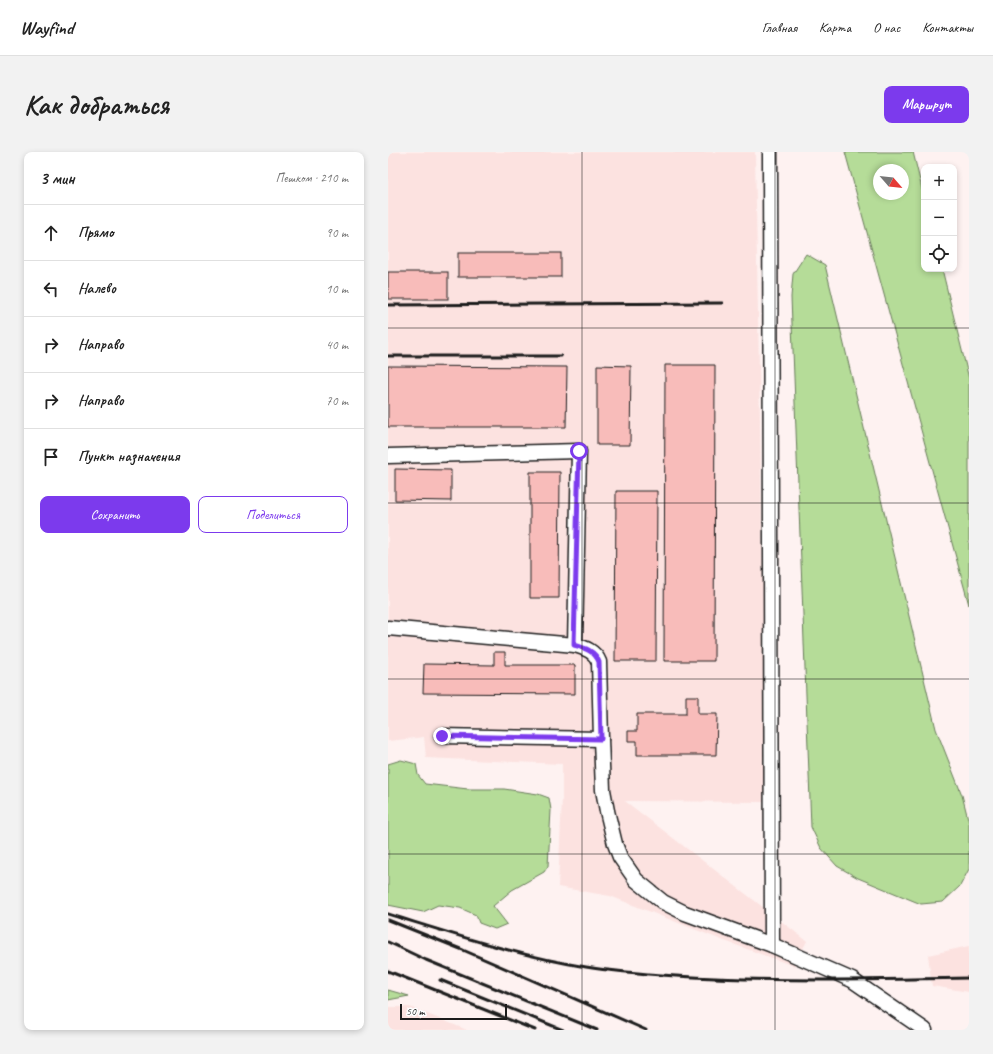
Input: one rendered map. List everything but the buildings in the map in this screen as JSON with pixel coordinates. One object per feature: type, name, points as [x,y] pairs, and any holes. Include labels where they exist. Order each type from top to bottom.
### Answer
[{"type":"lane","points":[[770,152],[772,945]]},
{"type":"lane","points":[[388,456],[579,451],[574,645]]},
{"type":"lane","points":[[388,628],[574,645],[592,652],[597,656],[599,662],[603,790],[609,819],[620,856],[636,880],[663,902],[685,913],[772,945],[852,980],[925,1030]]},
{"type":"lane","points":[[442,736],[601,739]]},
{"type":"shaded area","points":[[388,152],[755,152],[765,694],[765,802],[625,801],[807,941],[794,966],[722,940],[610,896],[558,887],[562,764],[426,758],[424,737],[388,741]]},
{"type":"shaded area","points":[[969,946],[969,992],[932,986],[928,955]]},
{"type":"shaded area","points":[[388,1007],[410,1007],[467,1030],[388,1030]]},
{"type":"green space","points":[[845,152],[913,152],[921,185],[921,272],[943,272],[969,379],[969,605]]},
{"type":"green space","points":[[806,254],[825,265],[936,729],[962,795],[969,823],[969,869],[960,886],[943,902],[921,904],[858,878],[837,866],[821,848],[811,827],[791,297],[793,274]]},
{"type":"green space","points":[[401,760],[416,764],[418,775],[425,784],[468,789],[504,789],[538,794],[549,798],[551,810],[548,866],[544,872],[512,890],[493,906],[507,924],[495,929],[479,923],[476,915],[460,908],[438,905],[423,912],[388,905],[388,764]]},
{"type":"green space","points":[[388,990],[409,996],[388,1000]]},
{"type":"railway","points":[[388,305],[722,303]]},
{"type":"railway","points":[[388,356],[561,356]]},
{"type":"railway","points":[[388,914],[486,944],[536,957],[620,972],[713,978],[786,980],[969,978]]},
{"type":"railway","points":[[388,920],[463,950],[646,1030]]},
{"type":"railway","points":[[388,942],[426,960],[597,1030]]},
{"type":"railway","points":[[388,971],[535,1030]]},
{"type":"railway","points":[[440,980],[563,1030]]},
{"type":"route","points":[[442,736],[601,739],[599,662],[597,656],[592,652],[574,645],[579,451]]}]
